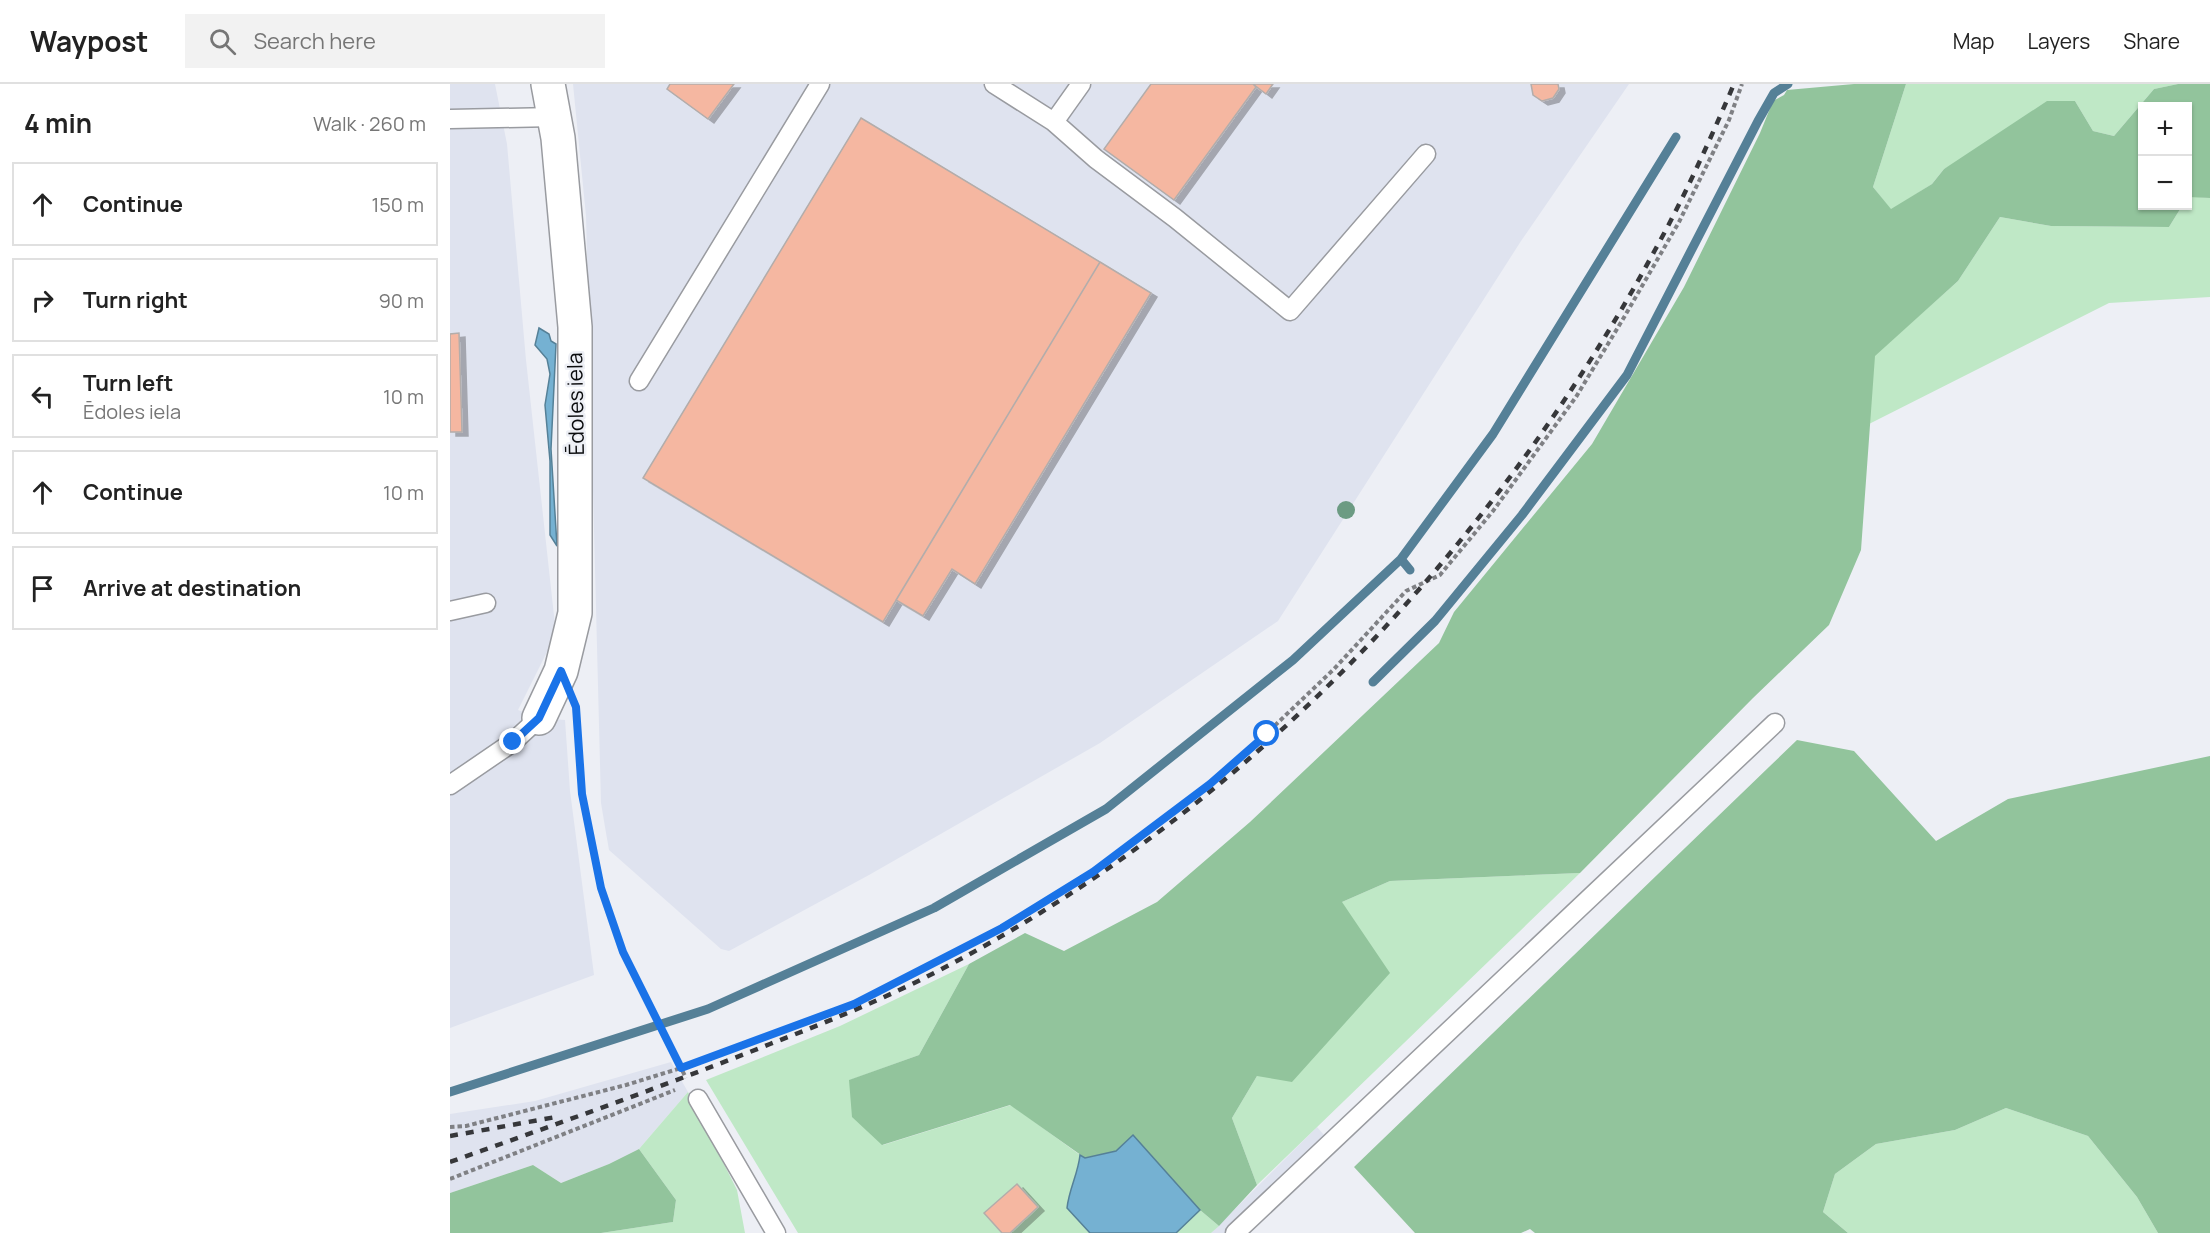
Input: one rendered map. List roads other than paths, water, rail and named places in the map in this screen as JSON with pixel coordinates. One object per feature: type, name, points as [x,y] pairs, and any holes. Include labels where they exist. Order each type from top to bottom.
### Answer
[{"type":"street","name":"Ēdoles iela","points":[[539,718],[561,671],[575,614],[575,327],[554,117],[548,84]]},
{"type":"lane","points":[[639,381],[819,84]]},
{"type":"lane","points":[[994,84],[1054,122],[1096,159],[1290,311],[1426,154]]},
{"type":"lane","points":[[1054,122],[1082,84]]},
{"type":"lane","points":[[450,118],[554,117]]},
{"type":"lane","points":[[450,611],[486,603]]},
{"type":"lane","points":[[450,785],[513,742],[539,718]]},
{"type":"lane","points":[[1235,1233],[1775,723]]},
{"type":"lane","points":[[694,1092],[776,1233]]},
{"type":"water","points":[[539,328],[549,334],[551,341],[556,344],[551,449],[557,546],[550,535],[550,461],[545,405],[550,374],[547,359],[535,345]]},
{"type":"water","points":[[1133,1135],[1200,1210],[1176,1233],[1090,1233],[1067,1208],[1080,1155],[1085,1158],[1116,1151]]},
{"type":"waterway","points":[[1373,682],[1435,621],[1522,515],[1627,375],[1758,121],[1774,93],[1788,84]]},
{"type":"waterway","points":[[1410,570],[1401,559],[1493,434],[1676,137]]},
{"type":"waterway","points":[[450,1092],[708,1009],[934,908],[1106,809],[1293,660],[1401,559]]},
{"type":"railway","points":[[450,1162],[791,1036],[876,1001],[938,971],[1050,907],[1156,834],[1256,753],[1350,664],[1437,569],[1517,467],[1590,361],[1655,250],[1697,168],[1734,84]]},
{"type":"railway","points":[[450,1136],[556,1117]]}]
